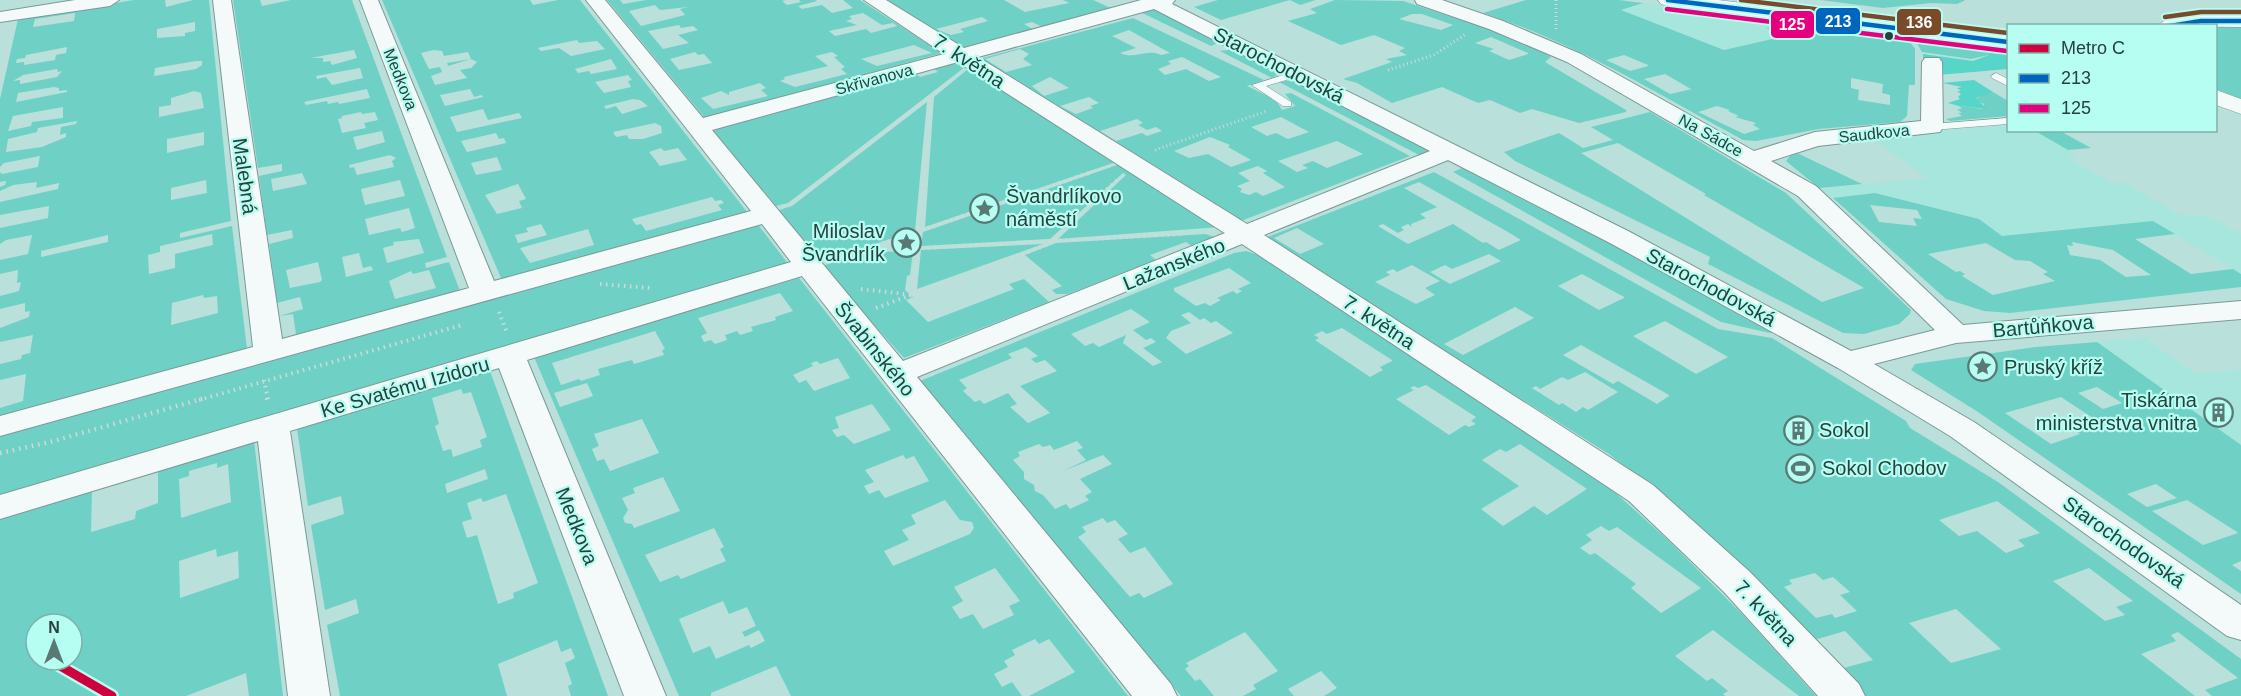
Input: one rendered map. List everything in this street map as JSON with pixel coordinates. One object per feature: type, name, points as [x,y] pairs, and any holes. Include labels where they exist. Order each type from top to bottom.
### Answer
[{"type":"main road","points":[[1668,0],[2007,42]]},
{"type":"main road","points":[[1761,0],[2007,32]]},
{"type":"main road","points":[[2201,21],[2215,14],[2218,0]]},
{"type":"main road","points":[[2229,0],[2241,6]]},
{"type":"main road","points":[[2180,24],[2201,21],[2241,21]]},
{"type":"main road","points":[[2217,97],[2241,107]]},
{"type":"street","points":[[5,15],[110,0]]},
{"type":"street","name":"Malebná","points":[[222,0],[269,352]]},
{"type":"street","name":"Medkova","points":[[369,0],[491,308]]},
{"type":"street","name":"Švabinského","points":[[595,0],[1156,696]]},
{"type":"street","name":"7. května","points":[[873,0],[969,61],[1125,167],[1238,230],[1641,493],[1737,582],[1844,696]]},
{"type":"street","name":"Na Sádce","points":[[1424,0],[1496,25],[1574,58],[1807,191],[1956,333]]},
{"type":"street","name":"Skřivanova","points":[[696,127],[969,61],[1157,1]]},
{"type":"street","name":"Starochodovská","points":[[1157,1],[1618,237],[1849,362],[1962,429],[2241,625]]},
{"type":"street","name":"Saudkova","points":[[1753,159],[1815,139],[1932,127],[1932,62]]},
{"type":"street","name":"Lažanského","points":[[896,375],[1238,230],[1450,151]]},
{"type":"street","points":[[0,426],[269,352],[491,308],[766,213]]},
{"type":"street","name":"Ke Svatému Izidoru","points":[[0,507],[510,356],[819,278]]},
{"type":"street","name":"Bartůňkova","points":[[1849,362],[1883,350],[1956,333],[2241,310]]},
{"type":"street","name":"Medkova","points":[[510,356],[645,696]]},
{"type":"street","points":[[273,426],[309,696]]},
{"type":"lane","points":[[1287,104],[1257,85],[1296,74]]},
{"type":"lane","points":[[1996,76],[2007,82]]},
{"type":"lane","points":[[1932,127],[2007,121]]},
{"type":"path","points":[[1904,7],[1969,6],[1964,0]]},
{"type":"path","points":[[0,81],[5,15]]},
{"type":"path","points":[[1388,70],[1434,55],[1471,30]]},
{"type":"path","points":[[766,213],[790,205],[967,68],[969,61]]},
{"type":"path","points":[[913,295],[931,96]]},
{"type":"path","points":[[819,278],[861,251],[1125,167],[1287,104]]},
{"type":"path","points":[[876,308],[1052,241],[1125,167]]},
{"type":"path","points":[[861,251],[1238,230]]},
{"type":"path","points":[[819,278],[839,287],[913,295]]},
{"type":"path","points":[[591,285],[660,288]]},
{"type":"path","points":[[491,308],[509,311]]},
{"type":"path","points":[[491,308],[512,345],[510,356]]},
{"type":"path","points":[[0,453],[50,442],[466,323]]},
{"type":"path","points":[[269,352],[261,364],[273,426]]},
{"type":"shaded area","points":[[134,0],[165,0],[166,7],[193,0],[209,0],[231,221],[180,233],[180,238],[232,226],[247,349],[0,417],[0,408],[23,401],[26,374],[0,380],[0,364],[21,359],[22,355],[30,353],[33,335],[0,342],[0,328],[29,317],[30,311],[25,312],[25,303],[0,309],[0,296],[19,291],[21,282],[17,283],[18,270],[0,274],[0,260],[28,254],[32,235],[6,240],[0,244],[0,228],[48,218],[49,206],[0,215],[0,202],[58,189],[59,183],[36,188],[37,182],[13,185],[0,191],[0,187],[5,185],[6,181],[0,182],[0,172],[2,174],[38,167],[40,156],[4,163],[0,167],[0,99],[18,19]],"holes":[[[75,13],[74,21],[33,27],[35,19]],[[195,22],[195,31],[185,33],[185,36],[157,38],[157,29]],[[67,47],[66,53],[56,55],[55,60],[24,65],[24,62],[16,63],[17,59],[25,58],[26,55]],[[202,61],[202,65],[196,69],[154,76],[155,68]],[[57,69],[58,72],[62,71],[57,77],[20,84],[20,80],[13,81],[23,75]],[[54,87],[59,88],[59,91],[67,90],[67,92],[16,102],[18,93]],[[194,91],[201,93],[204,108],[159,117],[159,107],[171,105],[171,98]],[[63,107],[63,118],[32,122],[31,126],[8,131],[13,116]],[[77,121],[76,124],[61,127],[60,135],[66,133],[66,137],[42,147],[6,152],[8,139],[37,132],[38,128]],[[204,132],[204,145],[167,153],[167,139]],[[206,180],[207,193],[171,200],[171,188]],[[212,234],[213,245],[175,254],[175,268],[149,274],[148,255],[160,252],[160,246]],[[108,235],[108,242],[41,257],[41,251]],[[203,295],[204,298],[217,296],[218,313],[171,325],[172,303]]]},
{"type":"shaded area","points":[[233,0],[260,0],[262,6],[291,0],[352,0],[447,257],[425,263],[426,268],[449,262],[460,291],[283,340],[296,334],[293,314],[279,316],[303,309],[300,297],[277,303],[269,244],[293,238],[292,230],[267,235],[259,176],[282,171],[282,164],[258,168]],"holes":[[[354,50],[357,58],[332,65],[330,61],[323,62],[323,58],[311,58]],[[360,68],[363,78],[332,85],[326,77],[317,79],[316,76]],[[367,89],[370,98],[339,104],[338,102],[328,104],[327,101],[306,105],[304,102]],[[361,112],[362,114],[375,112],[378,120],[364,123],[366,128],[342,133],[338,119],[342,116]],[[382,131],[385,142],[357,150],[353,137]],[[390,155],[396,158],[392,161],[394,167],[357,175],[354,167],[350,168],[349,165]],[[302,173],[307,184],[273,191],[271,179]],[[400,180],[405,196],[365,205],[361,189]],[[409,208],[415,228],[402,232],[400,228],[369,235],[365,219]],[[419,239],[424,253],[387,263],[383,248],[394,245],[393,242]],[[359,253],[363,268],[371,266],[373,270],[346,277],[342,257]],[[318,262],[322,280],[320,282],[290,288],[286,270]],[[429,270],[436,288],[395,299],[389,281],[411,271],[413,274]]]},
{"type":"shaded area","points":[[382,0],[530,0],[533,5],[558,0],[580,0],[747,212],[509,278],[501,278]],"holes":[[[577,40],[579,43],[597,41],[605,49],[571,56],[559,48],[541,51],[538,48]],[[442,51],[444,56],[468,52],[471,59],[477,62],[471,68],[460,70],[467,78],[435,85],[431,76],[442,72],[440,67],[429,69],[421,53]],[[611,59],[617,69],[591,74],[589,71],[578,73],[575,69]],[[628,75],[632,80],[628,81],[631,87],[604,93],[595,82]],[[470,89],[474,97],[482,95],[483,97],[445,106],[440,95]],[[633,99],[640,100],[648,106],[622,114],[616,106],[606,109],[604,106]],[[483,109],[488,120],[519,113],[522,118],[457,132],[450,117]],[[655,123],[661,126],[662,133],[643,139],[629,139],[627,135],[616,137],[613,132]],[[496,133],[499,139],[504,138],[506,143],[467,152],[461,141]],[[661,148],[664,151],[678,148],[687,160],[660,166],[649,152]],[[497,157],[502,170],[476,175],[471,163]],[[518,184],[526,199],[519,201],[522,208],[497,214],[485,195]],[[712,197],[715,201],[721,200],[724,203],[718,205],[722,210],[646,231],[641,224],[636,225],[632,219]],[[541,224],[547,235],[518,243],[515,235],[528,232],[526,228]],[[588,229],[594,245],[530,263],[520,248]]]},
{"type":"shaded area","points":[[607,0],[620,0],[623,4],[646,0],[786,0],[782,1],[787,5],[801,2],[799,0],[815,0],[817,1],[798,6],[802,9],[822,5],[832,13],[853,8],[843,0],[860,0],[942,53],[705,118]],"holes":[[[655,5],[660,10],[688,7],[680,9],[685,15],[641,26],[629,11]],[[863,13],[882,25],[893,23],[897,26],[871,33],[866,29],[835,36],[829,31],[857,25],[846,21],[852,19],[849,16]],[[679,25],[681,28],[693,26],[698,30],[678,35],[689,43],[663,49],[648,31]],[[914,45],[932,53],[877,66],[861,59]],[[695,52],[698,55],[704,54],[712,63],[679,70],[670,59]],[[832,52],[838,56],[834,57],[845,67],[841,69],[847,74],[795,87],[780,81],[785,79],[784,77],[828,66],[815,56]],[[760,83],[766,88],[761,90],[768,96],[713,109],[701,98],[721,91],[729,95],[729,92]]]},
{"type":"shaded area","points":[[886,0],[1004,0],[1025,12],[1069,3],[1063,0],[1093,0],[1113,9],[1043,27],[1032,22],[1024,24],[1034,30],[964,49]],"holes":[[[982,17],[988,21],[960,29],[964,32],[951,35],[936,29]]]},
{"type":"shaded area","points":[[1218,0],[1290,0],[1221,20],[1194,7]]},
{"type":"shaded area","points":[[1290,0],[1316,0],[1300,5]]},
{"type":"shaded area","points":[[1335,0],[1403,1],[1491,30],[1538,49],[1551,57],[1545,62],[1626,112],[1579,123],[1532,109],[1520,113],[1490,100],[1478,103],[1442,87],[1392,103],[1357,83],[1343,79],[1392,62],[1386,59],[1407,55],[1399,51],[1405,48],[1374,35],[1341,45],[1288,21],[1317,13],[1310,9]],"holes":[[[1412,14],[1422,14],[1453,25],[1441,30],[1399,19]],[[1491,37],[1528,53],[1528,54],[1509,60],[1489,51],[1494,49],[1475,43]]]},
{"type":"shaded area","points":[[1526,0],[1619,0],[1643,3],[1621,10],[1724,50],[1785,36],[1766,28],[1800,24],[1907,38],[1915,49],[1915,85],[1909,85],[1907,116],[1900,122],[1819,129],[1756,141],[1743,140],[1584,54],[1483,13]],"holes":[[[1624,55],[1648,66],[1630,71],[1606,60]],[[1665,74],[1692,89],[1670,94],[1644,79]],[[1851,78],[1883,84],[1882,93],[1890,95],[1890,105],[1858,100],[1859,90],[1851,88]],[[1717,106],[1739,116],[1735,117],[1756,123],[1753,125],[1760,129],[1744,134],[1698,112]]]},
{"type":"shaded area","points":[[1820,0],[1966,0],[1957,4],[1931,3],[1883,8]]},
{"type":"shaded area","points":[[1643,3],[1800,24],[1767,27],[1786,36],[1724,50],[1620,10]]},
{"type":"shaded area","points":[[1154,8],[1220,42],[1211,46],[1138,11]]},
{"type":"shaded area","points":[[1133,18],[1264,80],[1247,86],[1276,100],[1282,110],[1295,106],[1285,94],[1291,93],[1410,156],[1241,221],[979,59]],"holes":[[[1129,30],[1170,53],[1161,55],[1120,53],[1136,48],[1112,36]],[[1020,49],[1029,54],[1023,59],[1032,65],[1006,72],[985,59]],[[1182,57],[1221,77],[1209,81],[1186,69],[1165,75],[1158,69],[1171,64],[1168,61]],[[1050,77],[1069,88],[1044,96],[1032,86]],[[1089,97],[1099,103],[1090,106],[1093,108],[1076,114],[1060,106]],[[1281,117],[1309,132],[1288,139],[1276,133],[1267,136],[1251,127]],[[1137,119],[1143,123],[1138,125],[1147,130],[1156,127],[1162,131],[1147,136],[1142,133],[1116,141],[1100,131]],[[1210,137],[1230,145],[1228,147],[1251,160],[1231,167],[1208,154],[1189,158],[1174,151]],[[1337,141],[1363,154],[1327,168],[1313,161],[1302,165],[1308,168],[1297,172],[1278,161]],[[1258,166],[1267,171],[1263,173],[1285,187],[1263,196],[1256,192],[1249,195],[1240,192],[1242,189],[1237,186],[1250,181],[1238,173]]]},
{"type":"shaded area","points":[[2217,26],[2241,27],[2241,99],[2217,89]]},
{"type":"shaded area","points":[[1960,39],[1993,44],[1989,55],[1971,59],[1922,52],[1915,40],[1961,46]]},
{"type":"shaded area","points":[[1993,44],[2007,46],[2007,69],[1938,75],[1937,62],[1923,60],[1923,54],[1973,61],[1989,55]]},
{"type":"shaded area","points":[[1237,49],[1279,73],[1272,78],[1220,51]]},
{"type":"shaded area","points":[[471,59],[448,66],[447,63]]},
{"type":"shaded area","points":[[956,61],[965,67],[788,203],[776,206],[711,127],[914,73],[920,77],[938,72],[933,68]]},
{"type":"shaded area","points":[[968,69],[1116,162],[925,227],[934,97]]},
{"type":"shaded area","points":[[1294,80],[1429,150],[1421,156],[1279,82]]},
{"type":"shaded area","points":[[1974,80],[1993,92],[1976,98],[1987,109],[1948,103],[1960,99],[1958,97],[1961,94],[1957,91],[1961,91],[1957,88],[1962,87],[1942,83]]},
{"type":"shaded area","points":[[1986,92],[1993,92],[2007,100],[2007,116],[1950,121],[1946,119],[1962,116],[1958,113],[1962,113],[1957,109],[1962,109],[1959,106],[1983,109],[1984,104],[1975,100]]},
{"type":"shaded area","points":[[927,102],[915,231],[819,262],[779,210],[792,206]]},
{"type":"shaded area","points":[[1650,112],[1786,193],[1911,310],[1910,314],[1899,324],[1864,334],[1843,333],[1708,264],[1710,257],[1515,161],[1504,152],[1559,133],[1583,148],[1613,140],[1591,127]],"holes":[[[1618,143],[1706,194],[1704,195],[1864,288],[1822,302],[1581,153]]]},
{"type":"shaded area","points":[[2007,125],[2007,132],[2037,132],[2078,156],[2066,157],[2111,183],[2124,182],[2178,214],[2212,218],[2241,234],[2241,274],[2153,221],[2002,236],[1979,219],[1875,193],[1833,198],[1819,188],[1928,178],[1869,137]]},
{"type":"shaded area","points":[[2037,132],[2062,132],[2091,148],[2068,150]]},
{"type":"shaded area","points":[[1797,153],[1862,184],[1819,188],[1786,161]]},
{"type":"shaded area","points":[[1120,164],[1220,227],[1058,239],[1126,175],[1123,173],[1050,239],[921,246],[923,232]]},
{"type":"shaded area","points":[[1464,167],[1778,330],[1770,333],[1721,322],[1453,172]]},
{"type":"shaded area","points":[[1434,172],[1718,329],[1772,338],[1906,421],[1910,428],[1998,482],[2241,659],[2241,696],[2212,696],[2205,690],[2238,678],[2178,632],[2171,635],[2176,641],[2141,654],[2195,696],[1862,696],[1648,485],[1609,454],[1265,238]],"holes":[[[1419,182],[1521,240],[1499,250],[1453,224],[1408,244],[1378,226],[1383,224],[1398,233],[1404,230],[1401,227],[1408,224],[1412,227],[1411,224],[1426,218],[1420,214],[1437,207],[1404,188]],[[1297,228],[1324,244],[1300,254],[1274,238]],[[1489,254],[1501,261],[1450,284],[1430,272],[1445,265],[1452,269]],[[1412,265],[1440,281],[1425,288],[1435,295],[1416,304],[1375,282],[1390,275],[1386,272],[1393,269],[1397,272]],[[1582,274],[1624,298],[1599,310],[1558,286]],[[1515,307],[1534,318],[1463,355],[1444,344]],[[1665,321],[1728,357],[1696,374],[1633,336]],[[1581,345],[1669,396],[1657,404],[1618,381],[1613,384],[1563,355]],[[1585,372],[1618,392],[1588,410],[1583,407],[1576,412],[1562,403],[1559,405],[1532,388],[1536,386],[1540,389],[1562,377],[1568,380]],[[1997,501],[2040,533],[2018,540],[2025,546],[2006,553],[1977,531],[1959,536],[1939,520]],[[2089,568],[2133,601],[2116,607],[2125,615],[2105,621],[2053,581]],[[1815,573],[1823,580],[1833,577],[1850,592],[1840,595],[1857,611],[1835,618],[1832,614],[1816,618],[1784,587],[1792,584],[1789,580]],[[1956,609],[2001,649],[1951,663],[1909,623]],[[1845,631],[1873,660],[1840,669],[1814,640]]]},
{"type":"shaded area","points":[[1875,193],[1979,219],[2002,236],[2153,221],[2175,234],[2135,239],[2191,274],[2233,269],[2241,274],[2241,287],[2010,313],[1984,311],[1946,299],[1833,198]],"holes":[[[1870,205],[1917,210],[1922,219],[1913,218],[1917,226],[1879,222]],[[2072,242],[2113,250],[2151,275],[2126,277],[2100,260],[2070,255],[2067,245],[2073,246]],[[1986,243],[2015,260],[2030,261],[2048,272],[2043,274],[2055,281],[1993,295],[1962,276],[1965,274],[1960,271],[1956,272],[1928,254]]]},
{"type":"shaded area","points":[[756,222],[789,265],[0,499],[0,435]]},
{"type":"shaded area","points":[[1206,234],[1214,237],[1192,246],[1186,242],[1150,255],[1156,260],[1068,294],[1056,294],[1052,290],[1062,286],[1025,255],[1056,243]]},
{"type":"shaded area","points":[[1043,244],[917,289],[921,250]]},
{"type":"shaded area","points":[[913,251],[910,275],[907,276],[905,290],[913,297],[906,300],[928,322],[1014,289],[1009,284],[1024,279],[1049,302],[904,358],[822,266],[861,253]]},
{"type":"shaded area","points":[[1246,251],[1261,256],[1288,276],[1600,479],[1668,540],[1744,616],[1816,696],[1799,696],[1713,630],[1675,656],[1707,681],[1712,678],[1728,691],[1723,694],[1725,696],[1324,696],[1337,688],[1321,671],[1288,689],[1294,696],[1243,696],[1256,689],[1253,685],[1278,671],[1245,632],[1186,663],[1189,666],[1185,669],[1195,681],[1200,679],[1214,696],[1181,696],[920,381],[1234,253]],"holes":[[[1229,268],[1251,283],[1238,289],[1242,291],[1237,294],[1233,291],[1217,298],[1221,300],[1210,306],[1205,303],[1196,306],[1174,291],[1174,288]],[[1131,309],[1150,322],[1133,330],[1146,340],[1151,338],[1156,342],[1143,348],[1162,362],[1153,366],[1123,343],[1126,335],[1099,347],[1093,343],[1085,346],[1071,334]],[[1189,312],[1200,320],[1204,318],[1211,323],[1216,321],[1233,333],[1186,354],[1166,338],[1171,331],[1191,323],[1181,315]],[[1342,328],[1392,361],[1380,367],[1383,370],[1370,377],[1315,340],[1319,338],[1314,335],[1322,331],[1327,334]],[[1026,347],[1038,356],[1031,359],[1036,363],[1045,360],[1057,371],[1020,386],[1050,413],[1028,423],[1010,407],[1017,404],[1008,393],[984,404],[980,400],[975,402],[963,391],[967,388],[959,380],[1012,358],[1008,354]],[[1426,385],[1476,417],[1471,421],[1476,424],[1469,427],[1465,425],[1449,435],[1396,399],[1414,390],[1410,388],[1414,386],[1418,388]],[[1077,441],[1083,448],[1077,450],[1086,460],[1063,471],[1103,455],[1112,464],[1080,479],[1092,492],[1085,496],[1089,500],[1070,509],[1066,504],[1055,509],[1043,495],[1035,491],[1034,485],[1024,479],[1024,472],[1013,460],[1020,456],[1018,452],[1039,444],[1043,447],[1050,445],[1054,450]],[[1520,444],[1587,489],[1547,515],[1534,506],[1503,526],[1481,509],[1519,486],[1482,460],[1500,449],[1506,452]],[[1103,518],[1107,523],[1115,520],[1128,534],[1118,539],[1130,553],[1145,547],[1173,584],[1144,598],[1139,593],[1130,597],[1078,537],[1086,532],[1082,527]],[[1601,526],[1609,531],[1617,527],[1701,588],[1661,613],[1631,588],[1636,584],[1595,553],[1590,555],[1580,548],[1592,540],[1586,535]]]},
{"type":"shaded area","points":[[799,278],[1128,696],[1029,696],[1075,672],[1049,639],[1039,644],[1035,639],[1012,650],[1015,655],[1004,661],[1008,667],[994,674],[1002,687],[1012,682],[1022,696],[791,696],[776,666],[711,693],[711,696],[679,696],[534,357]],"holes":[[[780,293],[793,311],[775,317],[776,320],[751,327],[753,331],[740,335],[737,331],[725,335],[727,340],[715,344],[711,340],[704,342],[701,336],[707,333],[698,318]],[[655,331],[665,349],[662,350],[664,355],[634,364],[632,360],[598,369],[600,375],[561,385],[552,363]],[[838,358],[850,378],[814,391],[806,380],[799,383],[793,375],[813,366],[811,363],[817,361],[820,364]],[[587,383],[593,396],[560,407],[554,393]],[[872,404],[891,430],[854,444],[844,435],[837,437],[832,430],[839,428],[835,417]],[[642,419],[659,453],[610,471],[604,459],[597,461],[592,449],[599,446],[594,434]],[[903,455],[906,459],[914,456],[929,481],[885,498],[879,490],[869,494],[864,486],[874,482],[865,470]],[[663,477],[680,511],[634,528],[632,524],[625,523],[623,518],[628,510],[622,498],[635,493],[633,488]],[[945,500],[960,520],[972,522],[974,528],[970,534],[893,566],[884,551],[909,540],[902,530],[916,524],[911,515]],[[714,528],[724,547],[720,549],[726,561],[681,579],[678,575],[660,582],[645,555]],[[995,568],[1020,601],[1009,606],[1014,615],[983,629],[973,614],[960,619],[952,607],[963,601],[954,587]],[[723,601],[729,614],[747,607],[756,626],[742,632],[745,637],[759,630],[765,641],[716,659],[710,646],[693,653],[679,619]]]},
{"type":"shaded area","name":"Tiskárna ministerstva vnitra","points":[[2241,326],[2144,338],[2197,374],[2241,369],[2241,445],[2097,342]]},
{"type":"shaded area","points":[[2097,342],[2241,445],[2241,561],[2232,565],[2241,571],[2241,594],[1978,412],[1911,370],[1915,364],[2036,347]],"holes":[[[2097,387],[2122,403],[2103,409],[2078,393]],[[2061,397],[2096,420],[2071,428],[2080,434],[2051,444],[2005,413]],[[2156,484],[2177,498],[2147,507],[2127,494]],[[2187,500],[2238,533],[2203,545],[2152,511]]]},
{"type":"shaded area","points":[[490,371],[608,696],[571,696],[568,686],[572,684],[565,663],[575,658],[571,648],[561,652],[557,640],[498,664],[507,696],[340,696],[327,625],[359,613],[356,599],[325,610],[311,525],[344,514],[341,496],[308,506],[297,428]],"holes":[[[461,389],[463,394],[471,392],[487,437],[480,440],[482,447],[453,457],[451,449],[443,451],[435,426],[439,424],[432,398]],[[485,469],[488,479],[447,493],[445,484]],[[506,494],[538,583],[513,593],[514,598],[498,604],[477,535],[467,538],[462,522],[472,519],[467,503],[481,498],[483,502]]]},
{"type":"shaded area","points":[[254,440],[283,696],[249,696],[246,673],[186,696],[0,696],[0,518],[92,490],[91,532],[135,519],[136,511],[158,503],[158,472],[136,477]],"holes":[[[217,463],[217,468],[228,464],[231,502],[181,518],[179,479],[189,476],[189,471]],[[216,549],[217,557],[238,551],[239,578],[180,598],[179,561]]]},
{"type":"metro line","name":"C","points":[[71,672],[112,696]]},
{"type":"transit line","name":"213","points":[[1668,0],[2007,42]]},
{"type":"transit line","name":"136","points":[[1741,0],[2007,33]]},
{"type":"transit line","name":"125","points":[[1667,9],[2007,51]]},
{"type":"transit line","name":"136","points":[[2165,17],[2201,12],[2241,12]]},
{"type":"transit line","name":"213","points":[[2182,24],[2201,21],[2241,21]]},
{"type":"place","name":"Švandrlíkovo náměstí","points":[[985,208]]},
{"type":"place","name":"Miloslav Švandrlík","points":[[906,242]]},
{"type":"place","name":"Pruský kříž","points":[[1983,367]]},
{"type":"place","name":"Tiskárna ministerstva vnitra","points":[[2218,412]]},
{"type":"place","name":"Sokol","points":[[1798,430]]},
{"type":"place","name":"Sokol Chodov","points":[[1801,468]]}]
